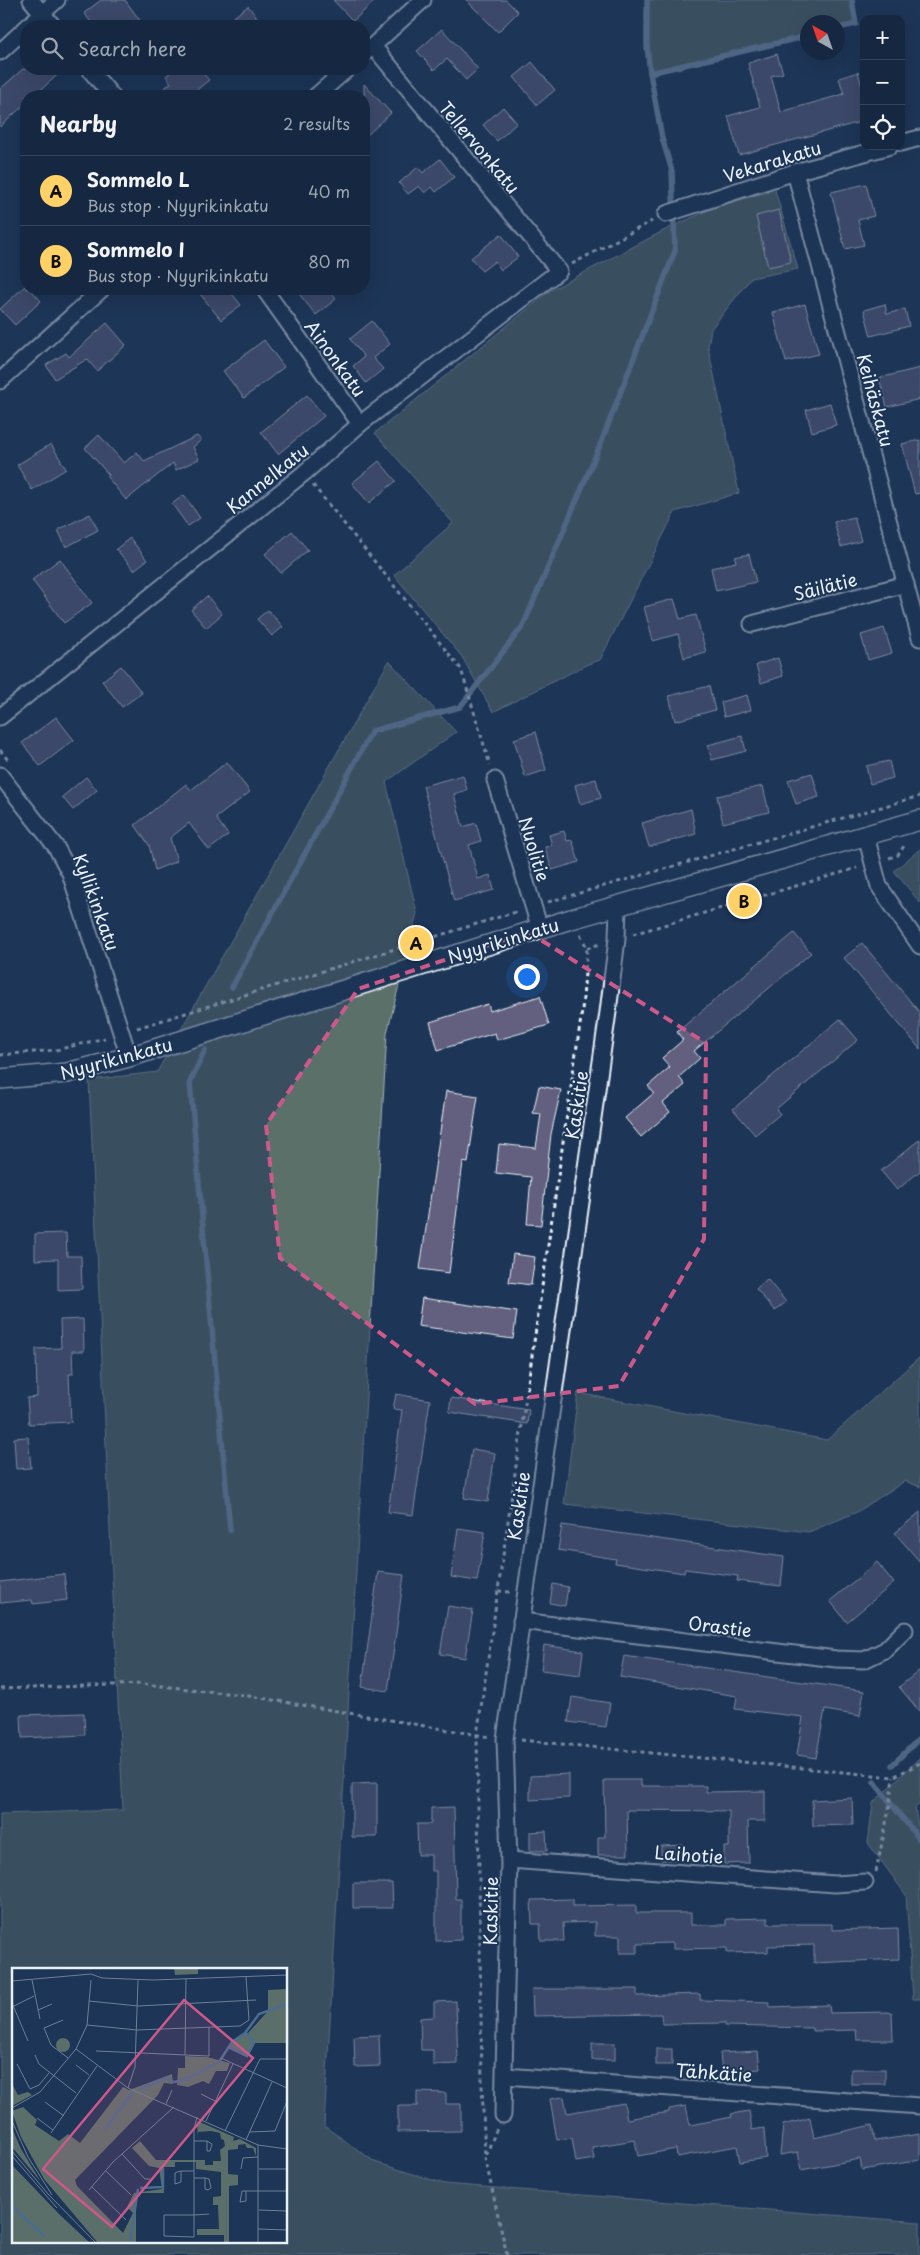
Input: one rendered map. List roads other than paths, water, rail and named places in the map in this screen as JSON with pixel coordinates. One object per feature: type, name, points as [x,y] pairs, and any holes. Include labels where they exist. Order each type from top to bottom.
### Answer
[{"type":"street","points":[[31,0],[48,20]]},
{"type":"street","points":[[35,20],[57,0]]},
{"type":"street","points":[[370,48],[423,0]]},
{"type":"street","points":[[0,52],[20,33]]},
{"type":"street","name":"Tellervonkatu","points":[[370,52],[560,271]]},
{"type":"street","points":[[94,75],[107,90]]},
{"type":"street","points":[[323,90],[340,75]]},
{"type":"street","points":[[905,142],[920,138]]},
{"type":"street","name":"Vekarakatu","points":[[666,214],[795,172],[875,150]]},
{"type":"street","name":"Keihäskatu","points":[[795,172],[920,638]]},
{"type":"street","name":"Kannelkatu","points":[[0,717],[304,473],[360,424],[560,271]]},
{"type":"street","points":[[0,381],[95,295]]},
{"type":"street","name":"Ainonkatu","points":[[268,295],[360,424]]},
{"type":"street","name":"Säilätie","points":[[752,624],[906,584]]},
{"type":"street","name":"Kyllikinkatu","points":[[0,775],[56,847],[70,873],[128,1057]]},
{"type":"street","name":"Nuolitie","points":[[495,780],[540,929]]},
{"type":"street","name":"Nyyrikinkatu","points":[[0,1079],[68,1073],[128,1057],[540,929],[920,820]]},
{"type":"street","points":[[866,836],[879,886],[920,946]]},
{"type":"street","name":"Kaskitie","points":[[503,2115],[509,1860],[504,1739],[617,939],[618,906]]},
{"type":"street","name":"Orastie","points":[[521,1621],[826,1658],[864,1660],[885,1650],[905,1630]]},
{"type":"street","name":"Laihotie","points":[[509,1860],[835,1884],[865,1882]]},
{"type":"street","name":"Tähkätie","points":[[505,2076],[920,2106]]},
{"type":"waterway","points":[[232,987],[372,731],[460,707],[523,626],[601,443],[675,251],[672,171],[662,138],[650,73],[647,47],[647,0]]},
{"type":"waterway","points":[[845,26],[856,24],[852,0]]},
{"type":"waterway","points":[[650,73],[800,38]]},
{"type":"waterway","points":[[205,1050],[190,1082],[230,1530]]},
{"type":"waterway","points":[[892,1765],[920,1738]]},
{"type":"waterway","points":[[874,1782],[920,1840]]},
{"type":"place","name":"Sommelo I","points":[[744,901]]},
{"type":"place","name":"Sommelo L","points":[[416,943]]}]
